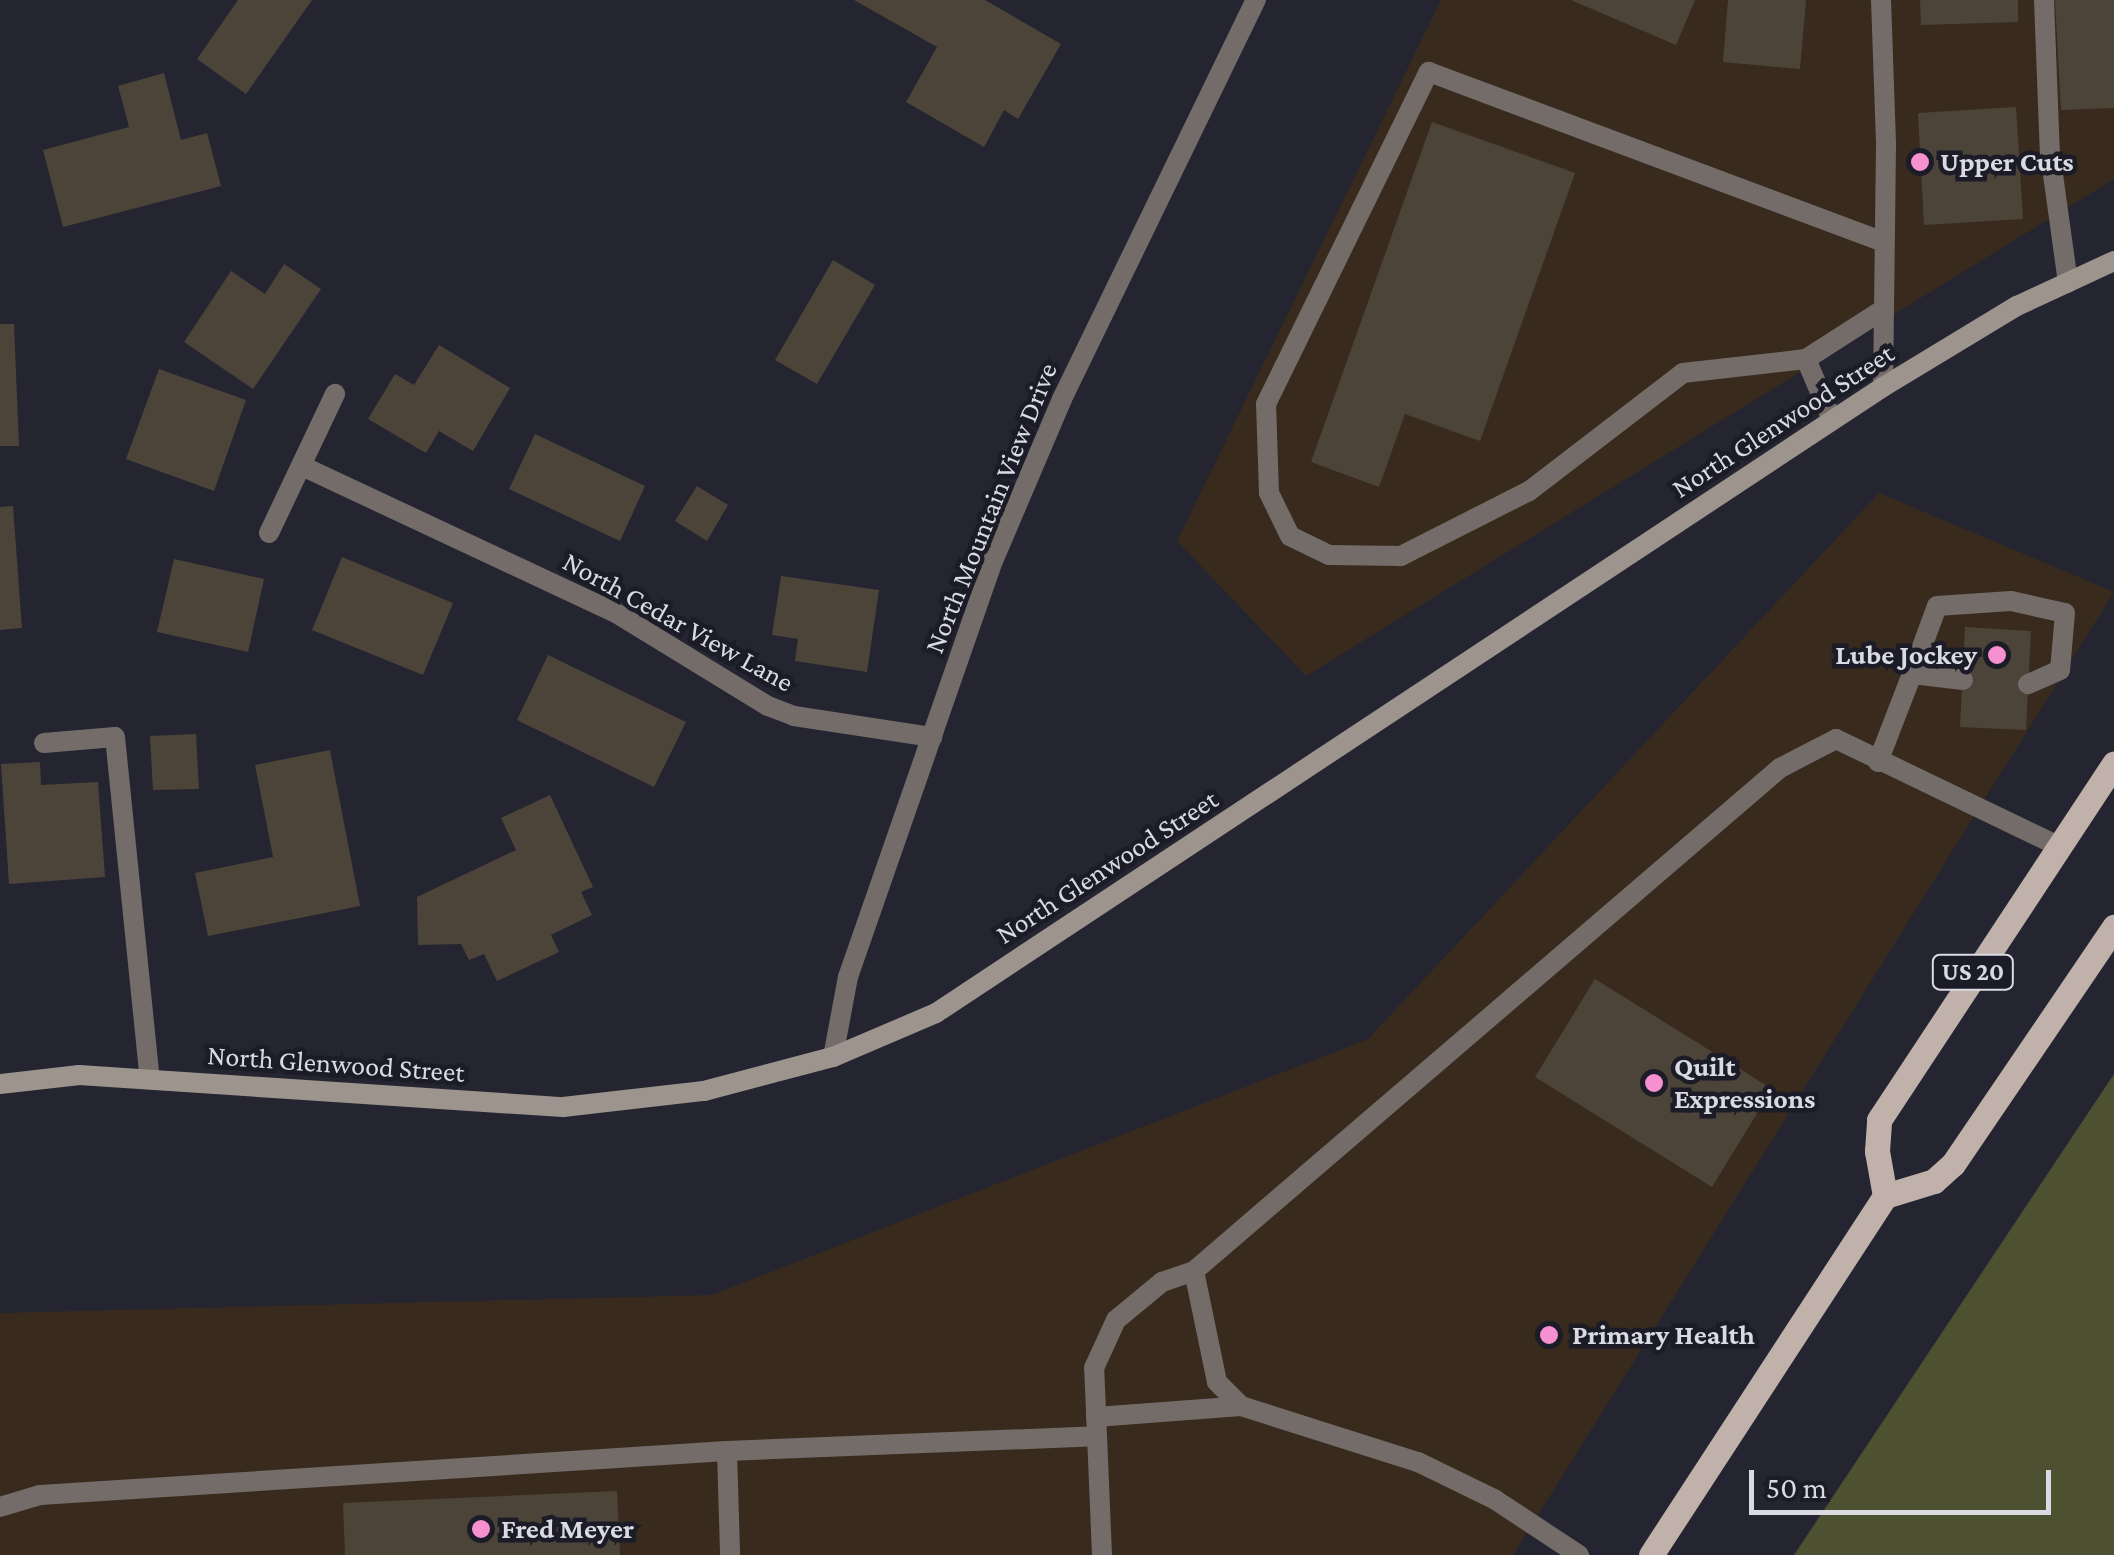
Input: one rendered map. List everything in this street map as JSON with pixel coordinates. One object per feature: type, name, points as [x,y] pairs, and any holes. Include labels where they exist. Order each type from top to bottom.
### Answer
[{"type":"main road","name":"North Glenwood Street","points":[[0,1084],[79,1075],[563,1106],[704,1091],[833,1057],[936,1013],[1883,387],[2017,306],[2114,261]]},
{"type":"main road","name":"US 20","points":[[1885,1196],[1877,1151],[1879,1120],[2056,845],[2114,763]]},
{"type":"main road","points":[[1652,1555],[1885,1196],[1934,1181],[1953,1164],[2114,927]]},
{"type":"street","name":"North Mountain View Drive","points":[[833,1057],[848,977],[993,562],[1062,399],[1256,0]]},
{"type":"street","points":[[1881,0],[1886,145],[1883,387]]},
{"type":"street","points":[[2044,0],[2050,154],[2068,283]]},
{"type":"street","points":[[1881,311],[1806,359],[1683,373],[1529,492],[1400,556],[1329,554],[1290,536],[1268,493],[1266,404],[1429,72],[1883,242]]},
{"type":"street","points":[[1806,359],[1832,420]]},
{"type":"street","points":[[269,534],[336,394]]},
{"type":"street","name":"North Cedar View Lane","points":[[302,466],[616,612],[768,706],[794,716],[932,737]]},
{"type":"street","points":[[1878,762],[1937,606],[2011,601],[2065,613],[2060,670],[2028,684]]},
{"type":"street","points":[[1912,674],[1963,680]]},
{"type":"street","points":[[44,743],[115,737],[150,1079]]},
{"type":"street","points":[[1102,1555],[1094,1368],[1116,1320],[1162,1282],[1194,1272],[1780,768],[1836,740],[2056,845]]},
{"type":"street","points":[[1194,1272],[1217,1382],[1241,1406]]},
{"type":"street","points":[[0,1508],[40,1495],[1096,1427],[1241,1406],[1418,1462],[1494,1499],[1579,1555]]},
{"type":"street","points":[[726,1451],[730,1555]]},
{"type":"shaded area","points":[[1441,0],[2114,0],[2114,179],[1306,676],[1177,541]]},
{"type":"shaded area","points":[[1879,493],[2114,592],[1513,1555],[0,1555],[0,1313],[712,1295],[1368,1039]]},
{"type":"green space","points":[[2114,1074],[2114,1555],[1794,1555]]},
{"type":"building","points":[[238,0],[312,0],[246,94],[197,59]]},
{"type":"building","points":[[854,0],[985,0],[1061,44],[1018,119],[1004,110],[984,147],[906,102],[937,47]]},
{"type":"building","points":[[1571,0],[1695,0],[1676,45]]},
{"type":"building","points":[[1728,0],[1806,0],[1800,69],[1723,62]]},
{"type":"building","points":[[1920,0],[2018,0],[2018,22],[1921,25]]},
{"type":"building","points":[[2055,0],[2114,0],[2114,108],[2061,110]]},
{"type":"building","points":[[164,73],[181,140],[207,133],[221,186],[63,227],[43,150],[129,127],[118,86]]},
{"type":"building","points":[[2016,107],[2023,219],[1924,225],[1918,113]]},
{"type":"building","points":[[1432,122],[1575,173],[1480,441],[1405,414],[1379,487],[1311,462]]},
{"type":"building","points":[[833,260],[875,285],[817,384],[775,360]]},
{"type":"building","points":[[284,264],[321,289],[253,389],[184,342],[231,271],[265,294]]},
{"type":"building","points":[[0,324],[14,324],[19,446],[0,446]]},
{"type":"building","points":[[439,345],[510,388],[473,451],[439,431],[426,453],[368,419],[395,374],[414,385]]},
{"type":"building","points":[[159,369],[246,400],[214,491],[126,459]]},
{"type":"building","points":[[535,434],[645,486],[620,541],[509,489]]},
{"type":"building","points":[[697,486],[728,505],[707,541],[675,521]]},
{"type":"building","points":[[13,506],[22,628],[0,630],[0,507]]},
{"type":"building","points":[[342,557],[453,603],[423,675],[312,630]]},
{"type":"building","points":[[174,559],[264,579],[248,652],[157,632]]},
{"type":"building","points":[[781,576],[879,590],[867,672],[795,661],[798,639],[772,635]]},
{"type":"building","name":"Lube Jockey","points":[[1965,627],[2031,631],[2026,730],[1960,727]]},
{"type":"building","points":[[548,655],[686,722],[654,787],[517,720]]},
{"type":"building","points":[[196,734],[199,789],[153,790],[150,736]]},
{"type":"building","points":[[330,750],[360,906],[208,936],[195,873],[273,857],[255,765]]},
{"type":"building","points":[[40,762],[41,785],[98,782],[105,877],[9,884],[1,764]]},
{"type":"building","points":[[550,795],[593,887],[581,892],[592,915],[551,935],[559,952],[497,981],[484,954],[469,960],[461,944],[418,945],[417,897],[516,850],[501,818]]},
{"type":"building","name":"Quilt Expressions","points":[[1595,979],[1772,1089],[1712,1187],[1535,1077]]},
{"type":"building","name":"Fred Meyer","points":[[617,1491],[620,1555],[345,1555],[343,1503]]},
{"type":"place","name":"Upper Cuts","points":[[1920,162]]},
{"type":"place","name":"Lube Jockey","points":[[1997,655]]},
{"type":"place","name":"Quilt Expressions","points":[[1654,1083]]},
{"type":"place","name":"Primary Health","points":[[1549,1335]]},
{"type":"place","name":"Fred Meyer","points":[[481,1529]]}]
